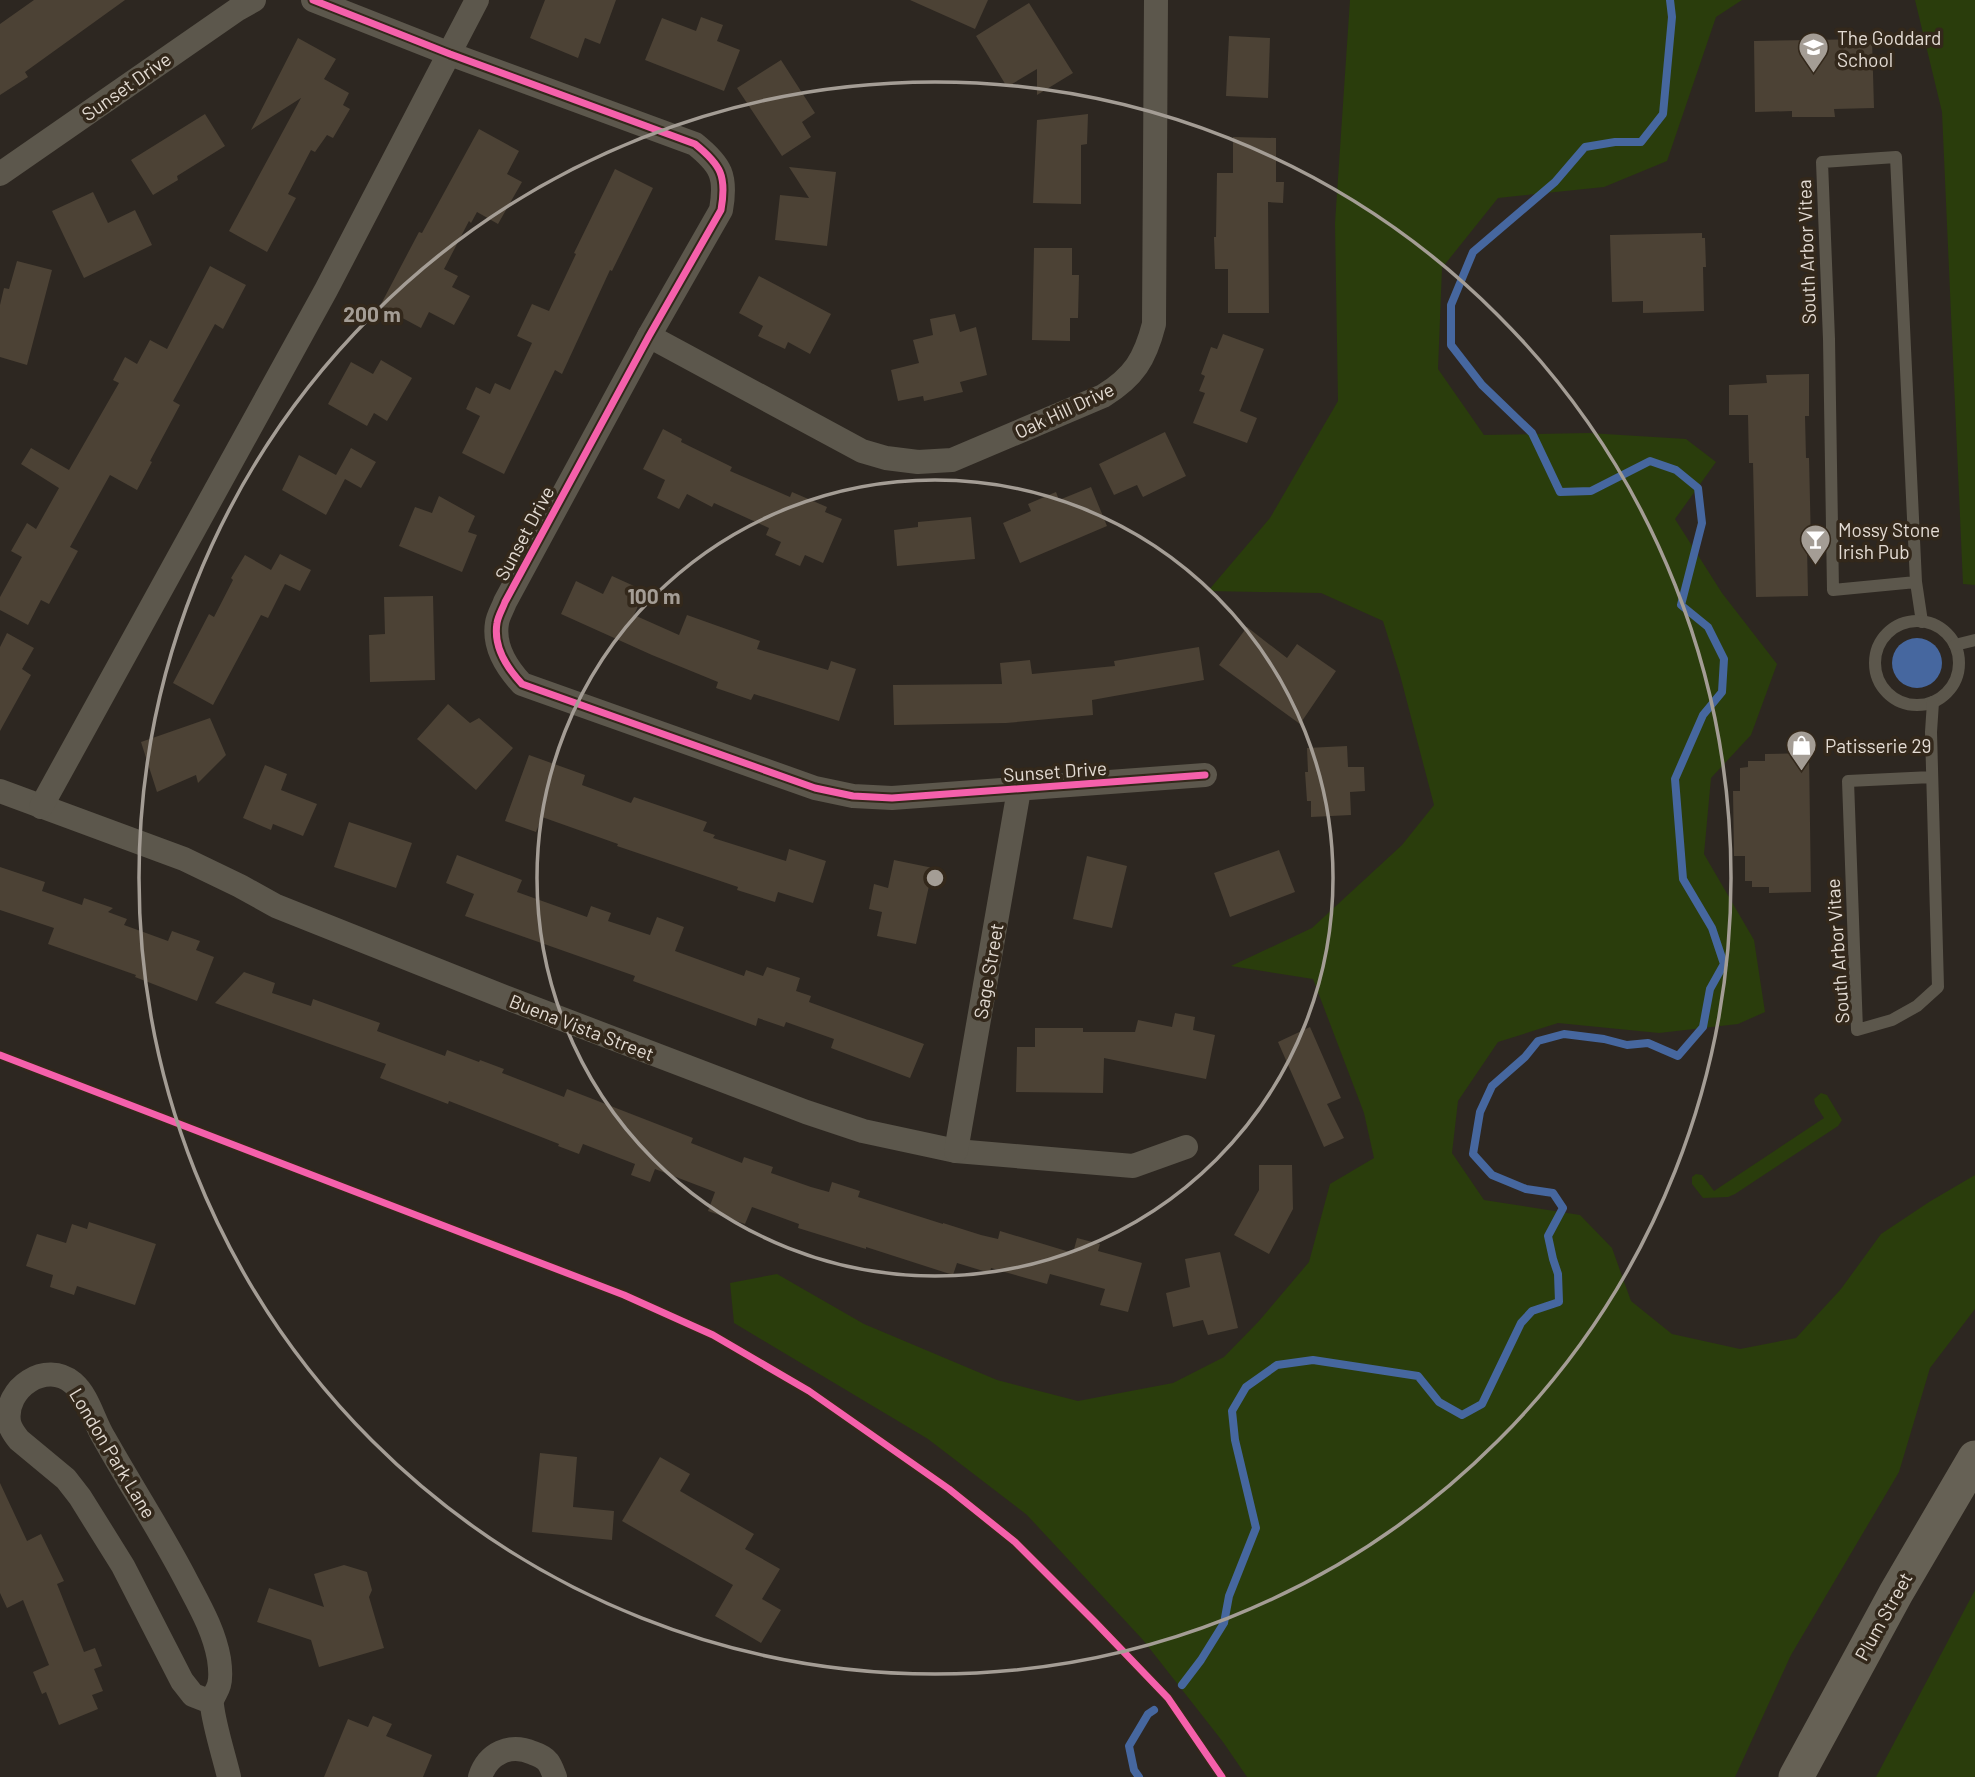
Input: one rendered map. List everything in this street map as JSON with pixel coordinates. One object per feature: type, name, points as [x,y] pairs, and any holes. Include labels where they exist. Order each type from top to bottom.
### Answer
[{"type":"main road","name":"Plum Street","points":[[1796,1777],[1896,1593],[1975,1458]]},
{"type":"street","name":"Sunset Drive","points":[[0,174],[254,0]]},
{"type":"street","name":"Sunset Drive","points":[[313,0],[450,54],[695,144],[712,158],[721,172],[724,191],[721,210],[649,336],[497,622],[498,643],[508,668],[522,684],[815,788],[853,796],[892,798],[1205,775]]},
{"type":"street","points":[[41,807],[326,290],[477,0]]},
{"type":"street","name":"Oak Hill Drive","points":[[649,336],[862,450],[886,458],[918,462],[952,460],[1103,396],[1120,385],[1136,368],[1148,347],[1154,324],[1150,4]]},
{"type":"street","name":"Sage Street","points":[[956,1151],[1019,790]]},
{"type":"street","name":"Buena Vista Street","points":[[0,791],[184,859],[276,906],[507,998],[806,1112],[863,1131],[956,1151],[1133,1166],[1186,1147]]},
{"type":"street","name":"London Park Lane","points":[[211,1702],[193,1695],[182,1681],[123,1566],[80,1497],[66,1479],[13,1432],[9,1423],[11,1400],[29,1380],[54,1375],[68,1379],[79,1389],[102,1436],[172,1553],[205,1617],[219,1660],[219,1683],[211,1702],[229,1777]]},
{"type":"street","points":[[480,1777],[488,1760],[503,1750],[515,1749],[545,1758],[555,1777]]},
{"type":"lane","name":"South Arbor Vitea","points":[[1916,582],[1833,590],[1829,339],[1822,162],[1896,157],[1916,582],[1922,622]]},
{"type":"lane","points":[[1908,622],[1936,625],[1955,645],[1959,658],[1954,685],[1945,695],[1933,702],[1906,704],[1884,689],[1877,677],[1877,649],[1884,637],[1908,622]]},
{"type":"lane","points":[[1955,645],[1975,640]]},
{"type":"lane","name":"South Arbor Vitae","points":[[1932,777],[1847,781],[1857,1030],[1892,1020],[1917,1006],[1938,988],[1931,733],[1933,702]]},
{"type":"green space","points":[[1350,0],[1742,0],[1716,17],[1667,161],[1604,187],[1498,198],[1442,268],[1438,369],[1484,435],[1589,433],[1686,439],[1716,462],[1675,519],[1722,593],[1777,664],[1751,735],[1711,778],[1704,854],[1754,940],[1765,1012],[1738,1024],[1659,1033],[1558,1023],[1498,1042],[1458,1101],[1452,1153],[1484,1200],[1580,1215],[1612,1248],[1631,1301],[1672,1334],[1740,1349],[1796,1338],[1841,1289],[1881,1234],[1975,1175],[1975,1309],[1930,1368],[1899,1472],[1791,1655],[1735,1777],[1247,1777],[1143,1640],[1027,1515],[928,1439],[734,1323],[730,1283],[777,1274],[864,1324],[997,1380],[1078,1401],[1173,1383],[1224,1357],[1259,1321],[1309,1262],[1330,1184],[1374,1158],[1364,1113],[1313,979],[1231,966],[1312,928],[1402,845],[1434,805],[1400,675],[1383,621],[1321,593],[1208,591],[1270,518],[1338,401],[1335,223]]},
{"type":"green space","points":[[1915,0],[1975,0],[1975,585],[1963,584],[1942,112]]},
{"type":"green space","points":[[1821,1093],[1827,1095],[1842,1120],[1838,1126],[1735,1194],[1728,1197],[1703,1198],[1692,1184],[1692,1177],[1696,1174],[1702,1175],[1714,1191],[1824,1118],[1814,1099]]},
{"type":"green space","points":[[1975,1590],[1975,1777],[1876,1777]]},
{"type":"water","points":[[1917,638],[1935,645],[1942,663],[1935,681],[1917,688],[1899,681],[1892,663],[1899,645]]},
{"type":"building","points":[[34,0],[125,0],[25,72],[28,77],[0,95],[0,24]]},
{"type":"building","points":[[545,0],[616,0],[600,44],[585,38],[578,58],[530,38]]},
{"type":"building","points":[[910,0],[988,0],[975,29]]},
{"type":"building","points":[[1029,3],[1073,73],[1037,95],[1037,69],[1007,87],[976,36]]},
{"type":"building","points":[[701,17],[723,25],[717,41],[740,50],[724,91],[645,60],[662,18],[696,31]]},
{"type":"building","points":[[1229,36],[1270,38],[1268,98],[1226,96]]},
{"type":"building","points":[[298,38],[336,59],[324,79],[349,93],[343,105],[350,109],[333,138],[327,135],[315,152],[311,150],[288,194],[296,198],[267,252],[229,231],[301,98],[251,130]]},
{"type":"building","name":"The Goddard School","points":[[1872,39],[1874,108],[1834,109],[1835,117],[1792,117],[1792,111],[1755,112],[1754,41]]},
{"type":"building","points":[[781,60],[815,113],[802,122],[811,137],[782,156],[737,88]]},
{"type":"building","points":[[205,114],[225,146],[177,176],[178,180],[153,195],[131,160]]},
{"type":"building","points":[[1088,114],[1087,144],[1081,145],[1081,204],[1033,203],[1037,120]]},
{"type":"building","points":[[479,129],[519,151],[507,174],[522,182],[498,224],[477,212],[471,223],[469,221],[444,269],[458,276],[452,287],[470,296],[454,325],[429,312],[421,328],[380,306]]},
{"type":"building","points":[[1233,137],[1276,138],[1276,182],[1284,182],[1283,203],[1268,202],[1269,313],[1228,313],[1228,269],[1215,269],[1217,173],[1233,173]]},
{"type":"building","points":[[789,167],[836,172],[827,246],[775,240],[780,195],[809,198]]},
{"type":"building","points":[[615,169],[653,188],[612,271],[610,270],[562,374],[555,370],[504,474],[462,453],[480,416],[466,409],[476,387],[490,394],[495,383],[510,390],[532,343],[517,336],[532,304],[549,311]]},
{"type":"building","points":[[93,192],[108,223],[135,210],[152,245],[84,278],[52,211]]},
{"type":"building","points":[[1702,233],[1702,238],[1705,238],[1706,267],[1703,267],[1704,311],[1643,313],[1643,301],[1612,302],[1610,235]]},
{"type":"building","points":[[1034,248],[1072,248],[1072,275],[1079,275],[1078,318],[1070,318],[1070,341],[1032,340]]},
{"type":"building","points":[[17,261],[52,270],[27,365],[0,357],[0,305],[4,288],[9,289]]},
{"type":"building","points":[[210,266],[246,285],[223,329],[215,324],[173,401],[180,405],[137,490],[110,475],[70,547],[78,551],[49,604],[41,600],[28,625],[0,610],[0,597],[22,557],[11,551],[27,523],[36,529],[59,488],[21,464],[31,448],[69,470],[119,383],[113,380],[125,357],[137,364],[150,340],[167,349]]},
{"type":"building","points":[[759,276],[831,314],[810,354],[788,342],[785,349],[758,336],[763,326],[739,313]]},
{"type":"building","points":[[955,314],[960,332],[976,327],[987,375],[960,382],[963,392],[924,401],[923,396],[898,401],[891,370],[919,363],[913,340],[933,335],[930,319]]},
{"type":"building","points":[[1223,334],[1264,349],[1240,411],[1257,418],[1247,443],[1193,423],[1205,393],[1199,391],[1205,376],[1201,374],[1211,347],[1217,349]]},
{"type":"building","points":[[381,360],[412,378],[387,421],[374,413],[367,426],[328,404],[351,362],[373,374]]},
{"type":"building","points":[[1809,374],[1809,416],[1805,416],[1811,544],[1807,545],[1808,596],[1756,597],[1753,463],[1749,463],[1748,415],[1729,415],[1729,385],[1767,383],[1766,375]]},
{"type":"building","points":[[663,429],[682,439],[681,442],[732,467],[730,471],[790,497],[792,492],[827,507],[825,512],[842,519],[823,563],[805,555],[800,566],[775,555],[781,542],[766,535],[769,528],[714,503],[712,507],[687,494],[679,509],[657,498],[665,480],[643,469]]},
{"type":"building","points":[[1165,432],[1186,476],[1143,497],[1137,485],[1114,495],[1099,464]]},
{"type":"building","points":[[351,448],[376,462],[361,488],[345,479],[326,515],[282,490],[299,455],[336,475]]},
{"type":"building","points":[[1091,487],[1107,526],[1020,563],[1003,523],[1031,511],[1028,504],[1056,492],[1059,500]]},
{"type":"building","points":[[439,496],[475,516],[468,532],[477,535],[462,572],[399,546],[415,507],[432,513]]},
{"type":"building","points":[[971,517],[975,559],[897,566],[894,530],[918,527],[918,522]]},
{"type":"building","points":[[280,554],[311,570],[300,591],[285,584],[268,618],[261,615],[213,705],[173,683],[209,614],[214,617],[233,580],[231,578],[245,555],[271,570]]},
{"type":"building","points":[[612,576],[645,591],[634,615],[679,635],[687,615],[760,641],[757,649],[828,670],[831,661],[856,669],[839,721],[754,694],[751,700],[716,688],[718,682],[561,614],[576,581],[603,594]]},
{"type":"building","points":[[433,596],[435,680],[370,682],[369,635],[385,634],[384,597]]},
{"type":"building","points":[[1247,627],[1287,658],[1297,644],[1336,671],[1300,724],[1219,665]]},
{"type":"building","points":[[7,633],[34,648],[22,669],[31,675],[0,731],[0,647]]},
{"type":"building","points":[[1199,647],[1204,680],[1092,700],[1093,715],[1006,723],[894,725],[893,685],[1002,684],[1000,663],[1030,660],[1032,674],[1115,666],[1114,661]]},
{"type":"building","points":[[448,704],[470,723],[479,718],[513,748],[476,790],[417,739]]},
{"type":"building","points":[[210,718],[226,755],[198,783],[196,775],[157,792],[141,742]]},
{"type":"building","points":[[1347,746],[1348,767],[1364,767],[1365,791],[1350,792],[1351,815],[1311,817],[1311,801],[1307,801],[1305,772],[1308,772],[1307,748]]},
{"type":"building","points":[[1809,753],[1811,892],[1769,893],[1769,887],[1752,887],[1752,881],[1745,881],[1745,856],[1734,856],[1733,791],[1740,791],[1740,768],[1748,767],[1748,761],[1765,761],[1765,754]]},
{"type":"building","points":[[529,755],[585,775],[582,785],[631,803],[634,797],[707,822],[703,831],[715,835],[713,838],[786,861],[789,849],[826,861],[813,903],[778,892],[775,902],[737,890],[738,887],[542,817],[536,832],[505,821]]},
{"type":"building","points":[[265,765],[287,774],[281,790],[317,804],[303,836],[273,824],[271,830],[243,818]]},
{"type":"building","points":[[349,822],[412,843],[396,888],[334,867]]},
{"type":"building","points":[[1279,850],[1295,892],[1230,917],[1214,873]]},
{"type":"building","points":[[457,855],[522,880],[517,892],[587,917],[591,906],[611,913],[608,921],[650,935],[657,917],[684,927],[675,951],[744,976],[746,970],[763,976],[767,967],[800,978],[796,991],[811,996],[809,1002],[924,1044],[910,1078],[831,1048],[834,1039],[786,1022],[784,1027],[758,1018],[756,1026],[633,981],[635,976],[465,916],[474,894],[446,883]]},
{"type":"building","points":[[1087,856],[1127,866],[1112,928],[1073,919]]},
{"type":"building","points":[[894,860],[933,868],[916,944],[877,936],[882,912],[869,909],[874,884],[888,888]]},
{"type":"building","points":[[0,867],[45,882],[42,891],[82,905],[84,898],[113,908],[108,912],[127,919],[124,925],[168,941],[172,931],[200,941],[196,950],[214,957],[197,1001],[135,977],[136,975],[48,944],[54,928],[0,910]]},
{"type":"building","points":[[244,972],[275,983],[272,993],[311,1006],[313,999],[380,1023],[377,1031],[445,1056],[447,1050],[479,1062],[480,1060],[504,1069],[502,1073],[564,1097],[567,1089],[693,1138],[691,1143],[742,1163],[744,1157],[773,1167],[771,1173],[811,1187],[829,1192],[832,1182],[860,1191],[858,1197],[998,1239],[1000,1231],[1073,1253],[1077,1238],[1100,1244],[1098,1251],[1142,1263],[1128,1312],[1100,1305],[1105,1289],[1050,1274],[1047,1284],[991,1268],[990,1273],[957,1263],[953,1275],[798,1228],[799,1224],[752,1207],[745,1224],[708,1211],[715,1192],[655,1169],[650,1182],[631,1175],[635,1164],[583,1144],[579,1154],[449,1101],[448,1104],[380,1078],[386,1064],[215,1003]]},
{"type":"building","points":[[1175,1013],[1195,1017],[1193,1030],[1215,1035],[1206,1079],[1104,1058],[1103,1093],[1016,1092],[1017,1047],[1035,1047],[1035,1028],[1135,1032],[1138,1020],[1172,1027]]},
{"type":"building","points":[[1310,1027],[1341,1098],[1327,1104],[1344,1138],[1324,1147],[1278,1042]]},
{"type":"building","points":[[1259,1165],[1292,1165],[1293,1209],[1269,1254],[1234,1235],[1259,1190]]},
{"type":"building","points":[[89,1222],[156,1244],[135,1305],[77,1286],[74,1295],[50,1287],[53,1275],[26,1266],[37,1234],[66,1243],[72,1224],[87,1229]]},
{"type":"building","points":[[1220,1252],[1238,1328],[1208,1335],[1203,1320],[1173,1327],[1166,1293],[1190,1287],[1185,1259]]},
{"type":"building","points":[[540,1453],[577,1457],[573,1507],[614,1511],[612,1540],[532,1532]]},
{"type":"building","points":[[660,1457],[690,1474],[680,1491],[754,1534],[745,1549],[780,1569],[762,1599],[781,1610],[761,1643],[715,1616],[733,1585],[622,1521]]},
{"type":"building","points":[[0,1483],[27,1541],[41,1534],[64,1581],[57,1584],[84,1652],[95,1648],[102,1666],[94,1669],[103,1691],[92,1695],[98,1709],[59,1725],[46,1692],[42,1694],[33,1672],[49,1665],[23,1600],[7,1608],[0,1593]]},
{"type":"building","points":[[344,1565],[367,1572],[372,1590],[369,1597],[384,1648],[319,1667],[311,1640],[257,1622],[269,1588],[324,1607],[314,1574]]},
{"type":"building","points":[[373,1716],[392,1724],[386,1736],[432,1755],[423,1777],[324,1777],[348,1719],[368,1727]]},
{"type":"waterway","points":[[1182,1685],[1224,1623],[1229,1596],[1256,1528],[1235,1440],[1232,1411],[1246,1387],[1277,1365],[1313,1360],[1418,1376],[1439,1402],[1462,1415],[1482,1404],[1521,1323],[1532,1311],[1559,1302],[1558,1274],[1548,1236],[1563,1208],[1553,1193],[1526,1189],[1492,1175],[1473,1154],[1480,1112],[1492,1086],[1525,1057],[1538,1041],[1564,1034],[1627,1045],[1648,1043],[1678,1056],[1703,1027],[1710,989],[1724,964],[1712,928],[1683,879],[1675,779],[1703,715],[1722,692],[1724,659],[1708,627],[1681,605],[1702,523],[1698,488],[1676,470],[1650,461],[1591,491],[1560,492],[1532,433],[1482,385],[1451,345],[1451,305],[1473,252],[1555,182],[1585,147],[1615,142],[1641,142],[1663,114],[1672,17],[1670,0]]},
{"type":"waterway","points":[[1139,1777],[1134,1770],[1129,1746],[1148,1714],[1154,1710]]},
{"type":"cycle path","points":[[313,0],[450,54],[695,144],[711,158],[720,172],[723,188],[721,210],[649,336],[499,615],[496,632],[499,649],[506,664],[522,684],[815,788],[853,796],[892,798],[1205,775]]},
{"type":"cycle path","points":[[0,1055],[624,1295],[713,1335],[809,1391],[949,1489],[1015,1542],[1168,1698],[1222,1777]]},
{"type":"place","name":"The Goddard School","points":[[1814,75]]},
{"type":"place","name":"Mossy Stone Irish Pub","points":[[1815,567]]},
{"type":"place","name":"Patisserie 29","points":[[1802,772]]}]
